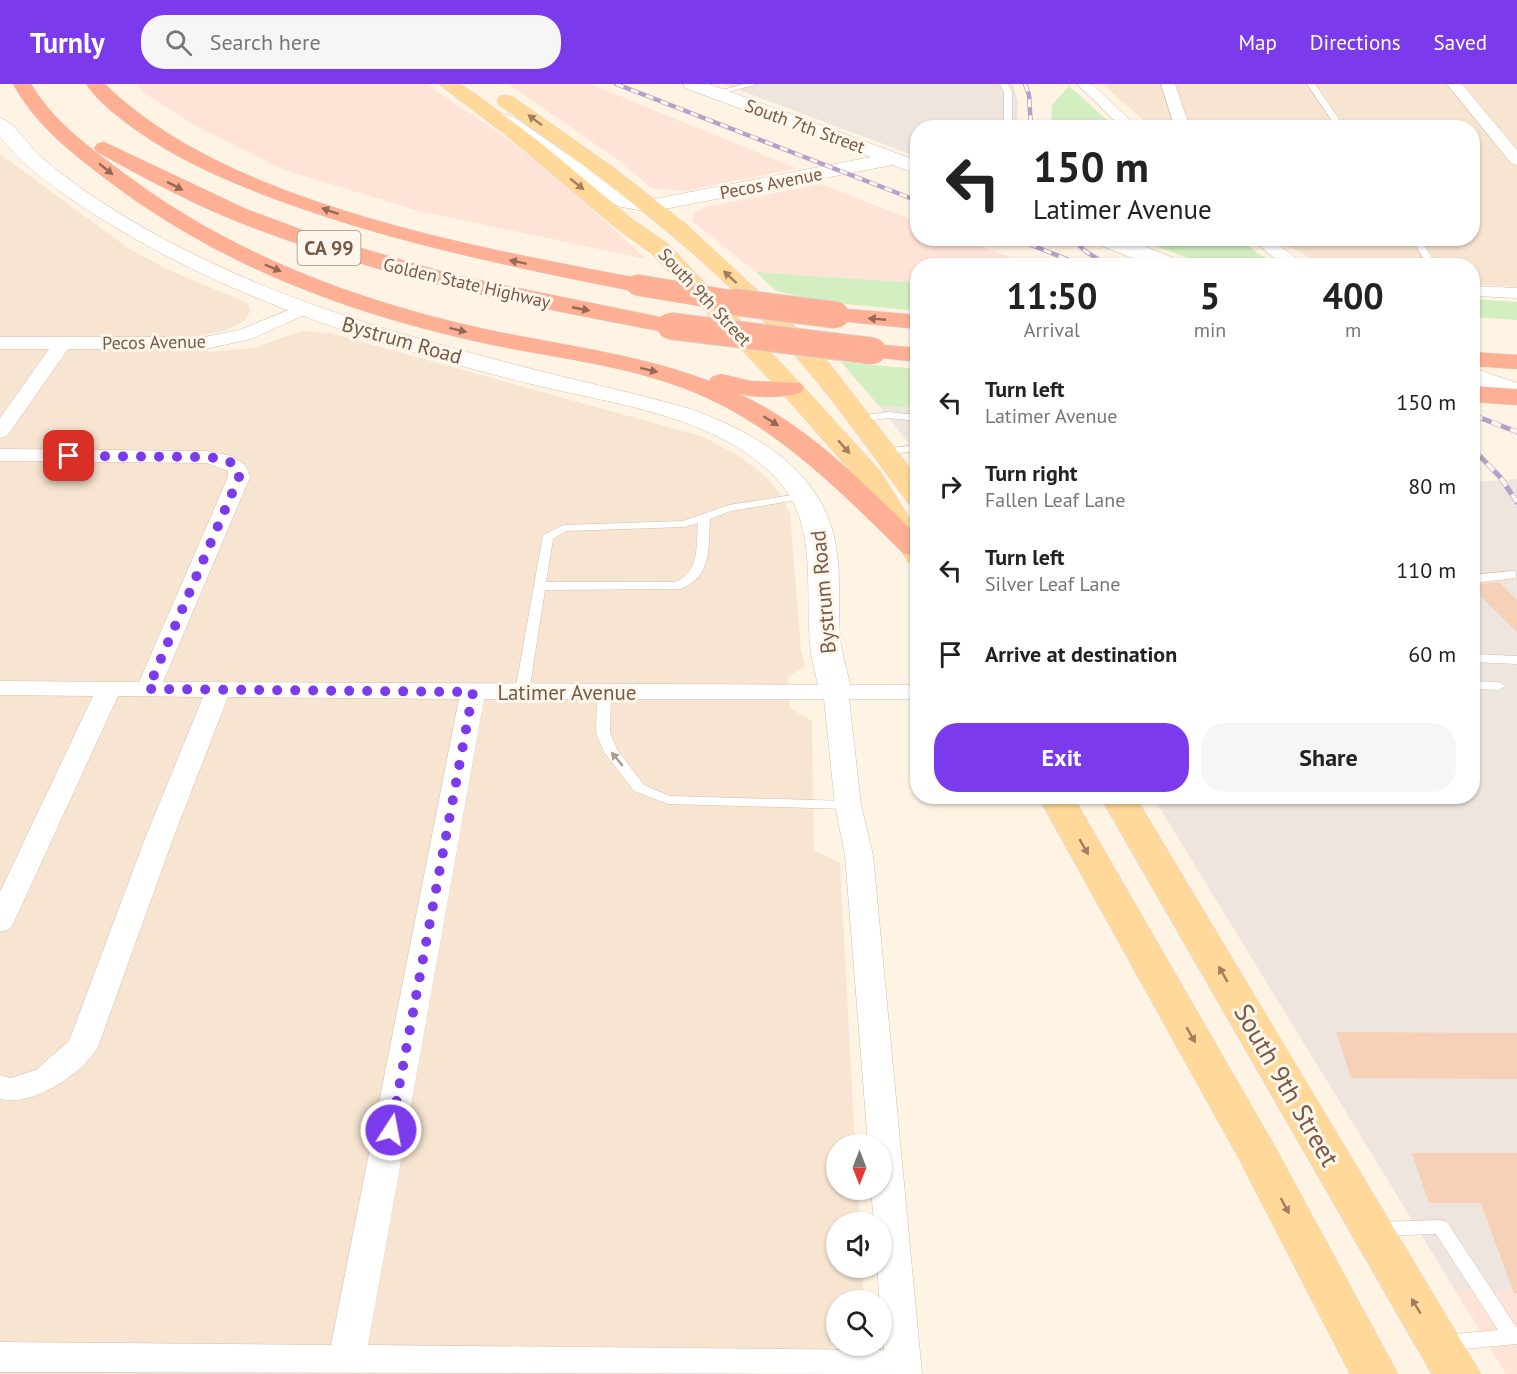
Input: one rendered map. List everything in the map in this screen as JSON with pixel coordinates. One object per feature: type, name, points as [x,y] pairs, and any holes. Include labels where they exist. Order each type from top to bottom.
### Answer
[{"type":"highway","name":"Golden State Highway","points":[[22,84],[67,123],[147,172],[211,204],[310,242],[500,293],[670,326],[910,354]]},
{"type":"highway","points":[[22,84],[34,106],[54,130],[135,193],[190,228],[259,262],[344,296],[444,326],[680,378],[717,381],[751,389],[791,388]]},
{"type":"highway","name":"Golden State Highway","points":[[96,85],[130,119],[170,144],[226,171],[292,198],[364,222],[457,248],[637,285],[728,301],[836,315],[910,321]]},
{"type":"highway","points":[[1480,360],[1515,362]]},
{"type":"highway","points":[[680,378],[756,411],[792,435],[831,468],[910,546]]},
{"type":"highway","points":[[1480,394],[1517,397]]},
{"type":"main road","name":"South 9th Street","points":[[448,84],[501,119],[620,220],[646,235],[791,388],[870,477],[910,542]]},
{"type":"main road","name":"South 9th Street","points":[[479,84],[522,111],[649,206],[772,316],[820,368],[883,452],[910,482]]},
{"type":"main road","points":[[646,235],[640,221],[642,214],[649,206]]},
{"type":"main road","points":[[791,388],[816,376],[820,368]]},
{"type":"main road","points":[[1060,804],[1259,1156],[1374,1374]]},
{"type":"main road","name":"South 9th Street","points":[[1122,804],[1448,1359]]},
{"type":"street","name":"South 7th Street","points":[[692,84],[910,165]]},
{"type":"street","points":[[1084,84],[1122,120]]},
{"type":"street","points":[[1168,84],[1180,120]]},
{"type":"street","points":[[1454,84],[1517,160]]},
{"type":"street","points":[[501,119],[522,129],[552,151],[570,160],[624,202],[649,206]]},
{"type":"street","name":"Bystrum Road","points":[[0,124],[57,182],[131,230],[207,272],[301,310],[417,346],[673,412],[714,427],[769,456],[791,476],[805,496],[816,518],[822,545],[825,641],[836,692],[848,805],[859,855],[904,1370]]},
{"type":"street","name":"Pecos Avenue","points":[[649,206],[894,159]]},
{"type":"street","points":[[1123,246],[1153,258]]},
{"type":"street","points":[[1268,246],[1283,258]]},
{"type":"street","points":[[1480,291],[1517,293]]},
{"type":"street","name":"Pecos Avenue","points":[[0,343],[205,343],[225,340],[301,310]]},
{"type":"street","points":[[0,432],[63,343]]},
{"type":"street","points":[[1480,379],[1517,392]]},
{"type":"street","points":[[0,455],[207,457],[233,463],[239,470],[239,477],[148,689]]},
{"type":"street","points":[[0,922],[109,689]]},
{"type":"street","name":"Latimer Avenue","points":[[3,694],[109,689],[910,692]]},
{"type":"street","points":[[0,1087],[12,1090],[47,1078],[82,1047],[160,836],[218,690]]},
{"type":"street","points":[[346,1367],[473,692]]},
{"type":"street","points":[[0,1357],[37,1366],[904,1370]]},
{"type":"lane","points":[[716,93],[754,84]]},
{"type":"lane","points":[[1005,84],[1008,92],[1008,120]]},
{"type":"lane","points":[[1311,84],[1336,120]]},
{"type":"lane","points":[[858,419],[888,415],[910,418]]},
{"type":"lane","points":[[883,452],[910,449]]},
{"type":"lane","points":[[522,692],[547,537],[555,531],[584,526],[684,524],[754,502],[805,496]]},
{"type":"lane","points":[[539,586],[677,586],[688,583],[697,576],[699,571],[704,518]]},
{"type":"lane","points":[[1480,578],[1512,575]]},
{"type":"lane","points":[[1480,658],[1517,660]]},
{"type":"lane","points":[[1480,685],[1499,686]]},
{"type":"lane","points":[[604,692],[603,727],[610,752],[639,788],[668,800],[848,805]]},
{"type":"lane","points":[[1370,1229],[1441,1227],[1514,1336],[1448,1359]]},
{"type":"shaded area","points":[[136,84],[426,84],[511,141],[589,206],[646,259],[419,211],[284,170],[196,126],[146,94]]},
{"type":"shaded area","points":[[508,84],[590,84],[796,168],[686,191],[651,188],[620,161]]},
{"type":"shaded area","points":[[723,84],[1013,84],[1018,101],[1017,120],[910,120],[910,154]]},
{"type":"shaded area","points":[[1102,84],[1517,84],[1517,287],[1480,284],[1480,258],[1312,258],[1288,246],[1480,246],[1480,120],[1143,120]]},
{"type":"shaded area","points":[[0,154],[131,250],[171,271],[248,303],[250,311],[246,320],[224,331],[207,334],[208,352],[254,348],[301,331],[330,333],[704,437],[737,455],[763,474],[780,493],[790,513],[801,650],[805,666],[788,677],[790,708],[812,721],[814,850],[840,863],[854,1134],[826,1134],[826,1200],[859,1200],[859,1212],[826,1212],[826,1278],[863,1278],[863,1290],[826,1290],[826,1356],[831,1356],[831,1374],[0,1374]]},
{"type":"shaded area","points":[[821,184],[910,219],[910,246],[980,246],[1012,258],[910,258],[910,282],[756,272],[692,221],[694,212],[707,207]]},
{"type":"shaded area","points":[[879,406],[910,408],[910,445]]},
{"type":"shaded area","points":[[1517,479],[1517,1291],[1455,1290],[1157,804],[1480,804],[1480,482]]},
{"type":"shaded area","points":[[1455,1290],[1517,1291],[1517,1374],[1506,1374]]},
{"type":"green space","points":[[1069,86],[1107,120],[1051,120],[1052,105]]},
{"type":"green space","points":[[1155,246],[1249,246],[1266,258],[1189,258]]},
{"type":"green space","points":[[756,272],[910,282],[910,310],[826,302],[776,291]]},
{"type":"green space","points":[[1480,299],[1517,302],[1517,320],[1480,317]]},
{"type":"green space","points":[[841,362],[910,368],[910,408],[879,406]]},
{"type":"building","points":[[1499,582],[1517,600],[1517,632],[1480,596],[1480,584]]},
{"type":"building","points":[[1336,1032],[1517,1033],[1517,1079],[1351,1078]]},
{"type":"building","points":[[1412,1153],[1517,1153],[1517,1293],[1514,1294],[1481,1203],[1429,1203]]},
{"type":"railway","points":[[616,84],[910,198]]},
{"type":"railway","points":[[1025,84],[1029,95],[1031,120]]},
{"type":"railway","points":[[1034,246],[1064,258]]},
{"type":"railway","points":[[1080,246],[1096,258]]},
{"type":"railway","points":[[1480,418],[1517,432]]},
{"type":"railway","points":[[1480,456],[1500,477],[1517,502]]},
{"type":"route","points":[[69,456],[207,457],[233,463],[239,470],[239,477],[148,689],[473,692],[391,1130]]}]
